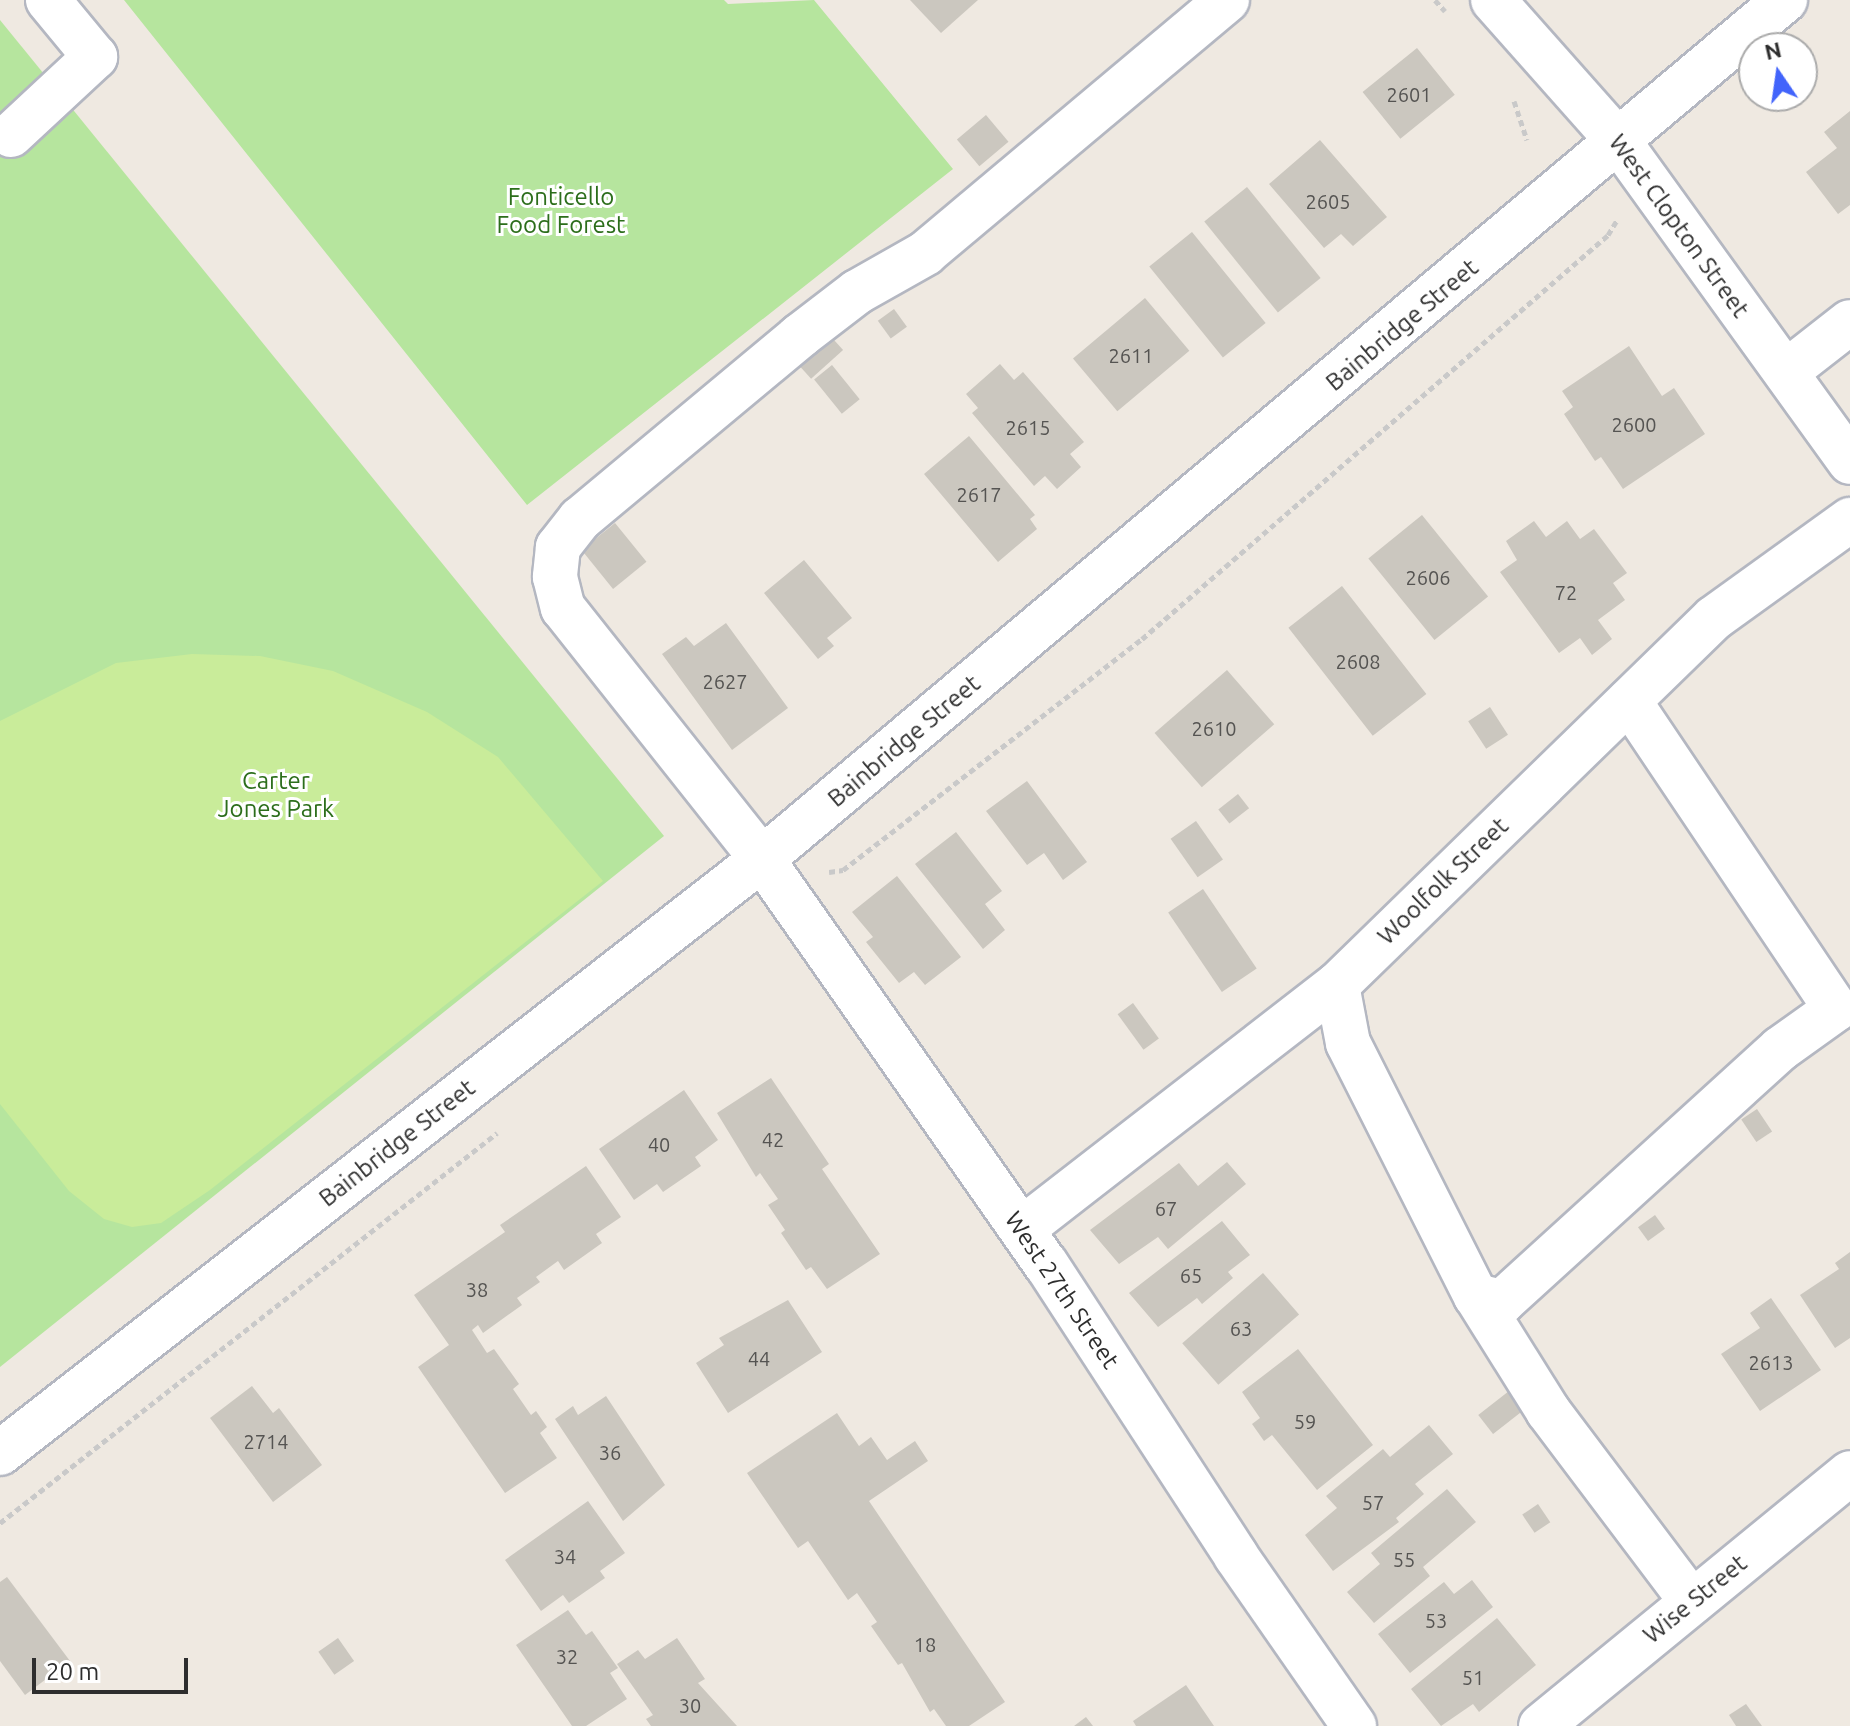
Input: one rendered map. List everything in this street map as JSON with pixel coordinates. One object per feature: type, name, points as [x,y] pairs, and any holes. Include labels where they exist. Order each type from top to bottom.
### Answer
[{"type":"street","points":[[11,135],[95,57],[48,0]]},
{"type":"street","name":"West 27th Street","points":[[1227,0],[926,253],[857,292],[801,335],[580,519],[558,547],[555,577],[563,608],[762,859],[1022,1229],[1236,1556],[1354,1726]]},
{"type":"street","name":"West Clopton Street","points":[[1493,0],[1620,143],[1850,462]]},
{"type":"street","name":"Bainbridge Street","points":[[0,1453],[762,859],[1620,143],[1785,0]]},
{"type":"street","points":[[1786,372],[1850,322]]},
{"type":"street","name":"Woolfolk Street","points":[[1022,1229],[1337,985],[1629,701],[1749,590],[1850,520]]},
{"type":"street","points":[[1476,1296],[1502,1302],[1780,1049],[1843,1016],[1629,701]]},
{"type":"street","points":[[1337,985],[1348,1043],[1476,1296],[1548,1411],[1692,1602]]},
{"type":"street","name":"Wise Street","points":[[1541,1726],[1850,1473]]},
{"type":"path","points":[[823,873],[843,870],[1142,639],[1608,235],[1618,219]]},
{"type":"path","points":[[0,1523],[507,1125]]},
{"type":"green space","name":"Fonticello Food Forest","points":[[124,0],[724,0],[728,4],[814,0],[953,169],[527,505]]},
{"type":"green space","name":"Carter Jones Park","points":[[0,20],[664,836],[0,1367]]},
{"type":"green space","points":[[192,654],[260,656],[333,671],[427,712],[498,757],[603,881],[210,1190],[161,1223],[132,1227],[104,1219],[69,1191],[0,1104],[0,721],[116,663]]},
{"type":"building","points":[[910,0],[978,0],[941,33]]},
{"type":"building","points":[[1417,48],[1455,95],[1400,139],[1363,92]]},
{"type":"building","points":[[1850,111],[1850,205],[1838,214],[1806,172],[1837,148],[1824,132]]},
{"type":"building","points":[[986,115],[1008,142],[979,166],[957,139]]},
{"type":"building","points":[[1320,140],[1387,217],[1353,246],[1341,234],[1324,248],[1269,184]]},
{"type":"building","points":[[1247,187],[1321,278],[1278,313],[1204,222]]},
{"type":"building","points":[[1192,232],[1266,323],[1223,358],[1149,267]]},
{"type":"building","points":[[1145,298],[1189,351],[1117,411],[1073,358]]},
{"type":"building","points":[[894,309],[907,327],[891,339],[878,321]]},
{"type":"building","points":[[825,330],[843,350],[811,379],[793,359]]},
{"type":"building","points":[[1629,346],[1662,396],[1674,388],[1705,434],[1623,489],[1601,457],[1595,461],[1564,414],[1573,407],[1562,391]]},
{"type":"building","points":[[1000,364],[1014,380],[1023,372],[1084,442],[1070,454],[1081,467],[1057,489],[1045,476],[1034,486],[972,413],[978,408],[966,394]]},
{"type":"building","points":[[832,365],[860,399],[842,414],[814,379]]},
{"type":"building","points":[[969,436],[1035,515],[1030,519],[1037,529],[998,562],[924,474]]},
{"type":"building","points":[[1422,515],[1488,597],[1434,640],[1368,558]]},
{"type":"building","points":[[1534,521],[1546,537],[1567,521],[1580,539],[1594,529],[1627,573],[1613,583],[1625,600],[1598,620],[1612,639],[1592,655],[1580,638],[1559,653],[1500,572],[1517,560],[1506,541]]},
{"type":"building","points":[[615,523],[646,562],[613,589],[582,550]]},
{"type":"building","points":[[804,560],[852,618],[827,638],[834,646],[818,659],[764,593]]},
{"type":"building","points":[[1342,586],[1426,694],[1373,736],[1288,628]]},
{"type":"building","points":[[726,623],[788,708],[732,750],[662,654],[686,637],[694,646]]},
{"type":"building","points":[[1227,670],[1274,724],[1202,787],[1155,733]]},
{"type":"building","points":[[1490,707],[1508,735],[1486,749],[1468,721]]},
{"type":"building","points":[[1027,781],[1087,862],[1063,880],[1044,853],[1027,865],[986,811]]},
{"type":"building","points":[[1238,794],[1249,808],[1229,824],[1218,809]]},
{"type":"building","points":[[1196,821],[1223,860],[1198,877],[1171,839]]},
{"type":"building","points":[[956,832],[1002,891],[985,904],[1005,930],[983,949],[915,864]]},
{"type":"building","points":[[897,876],[961,957],[925,985],[914,972],[899,983],[866,942],[873,937],[852,912]]},
{"type":"building","points":[[1203,889],[1257,969],[1222,992],[1168,912]]},
{"type":"building","points":[[1133,1003],[1159,1039],[1143,1050],[1118,1014]]},
{"type":"building","points":[[771,1078],[829,1164],[822,1169],[880,1254],[827,1289],[811,1267],[806,1270],[781,1233],[785,1230],[768,1205],[778,1199],[760,1173],[756,1177],[717,1113]]},
{"type":"building","points":[[684,1090],[718,1140],[695,1157],[701,1166],[663,1192],[657,1184],[634,1200],[599,1149]]},
{"type":"building","points":[[1757,1109],[1772,1131],[1756,1142],[1741,1120]]},
{"type":"building","points":[[1227,1162],[1246,1184],[1168,1249],[1158,1237],[1119,1264],[1090,1230],[1179,1163],[1198,1186]]},
{"type":"building","points":[[586,1166],[621,1217],[596,1234],[602,1243],[564,1270],[558,1261],[536,1277],[540,1282],[517,1298],[522,1305],[483,1333],[478,1325],[472,1330],[487,1353],[494,1349],[519,1384],[513,1389],[531,1415],[536,1411],[547,1427],[540,1433],[557,1458],[505,1493],[418,1367],[449,1345],[414,1295],[505,1232],[500,1225]]},
{"type":"building","points":[[1655,1215],[1665,1229],[1648,1241],[1638,1227]]},
{"type":"building","points":[[1222,1221],[1250,1255],[1228,1272],[1233,1278],[1202,1304],[1197,1298],[1158,1327],[1129,1293]]},
{"type":"building","points":[[1850,1252],[1850,1338],[1835,1348],[1800,1295],[1839,1269],[1835,1263]]},
{"type":"building","points":[[1263,1273],[1299,1315],[1218,1385],[1182,1343]]},
{"type":"building","points":[[1771,1298],[1821,1370],[1760,1411],[1721,1354],[1760,1328],[1750,1313]]},
{"type":"building","points":[[788,1300],[822,1352],[728,1413],[696,1363],[724,1345],[719,1338]]},
{"type":"building","points":[[1298,1349],[1373,1445],[1317,1490],[1272,1435],[1264,1441],[1252,1424],[1260,1418],[1242,1392]]},
{"type":"building","points":[[252,1386],[273,1413],[279,1408],[322,1465],[273,1502],[210,1418]]},
{"type":"building","points":[[1509,1391],[1524,1410],[1493,1434],[1478,1415]]},
{"type":"building","points":[[606,1396],[665,1485],[623,1521],[555,1419],[573,1406],[578,1415]]},
{"type":"building","points":[[837,1413],[859,1446],[871,1437],[887,1460],[915,1441],[928,1461],[869,1501],[1005,1702],[969,1726],[946,1726],[934,1709],[930,1712],[902,1663],[898,1665],[871,1626],[877,1622],[857,1593],[848,1600],[808,1541],[798,1548],[747,1473]]},
{"type":"building","points":[[1429,1425],[1453,1454],[1415,1484],[1424,1494],[1396,1518],[1399,1522],[1333,1571],[1305,1535],[1337,1508],[1326,1496],[1383,1449],[1390,1457]]},
{"type":"building","points":[[1447,1489],[1476,1522],[1423,1567],[1430,1576],[1374,1623],[1347,1592],[1380,1564],[1371,1553]]},
{"type":"building","points":[[588,1501],[625,1553],[600,1571],[605,1578],[569,1603],[563,1595],[541,1611],[505,1560]]},
{"type":"building","points":[[1538,1504],[1550,1522],[1535,1533],[1522,1515]]},
{"type":"building","points":[[7,1577],[70,1661],[25,1695],[0,1661],[0,1582]]},
{"type":"building","points":[[1472,1580],[1493,1607],[1410,1673],[1378,1634],[1444,1582],[1454,1594]]},
{"type":"building","points":[[568,1610],[586,1635],[592,1631],[618,1668],[610,1673],[627,1699],[586,1726],[572,1726],[516,1645]]},
{"type":"building","points":[[1497,1618],[1536,1665],[1479,1712],[1473,1704],[1441,1726],[1411,1689]]},
{"type":"building","points":[[338,1638],[354,1661],[334,1675],[318,1652]]},
{"type":"building","points":[[677,1638],[705,1679],[698,1683],[737,1726],[651,1726],[646,1719],[653,1715],[617,1664],[638,1650],[645,1659]]},
{"type":"building","points":[[1186,1685],[1214,1726],[1136,1726],[1133,1721]]},
{"type":"building","points":[[1746,1704],[1762,1726],[1736,1726],[1729,1715]]},
{"type":"building","points":[[1086,1717],[1093,1726],[1074,1726]]}]
